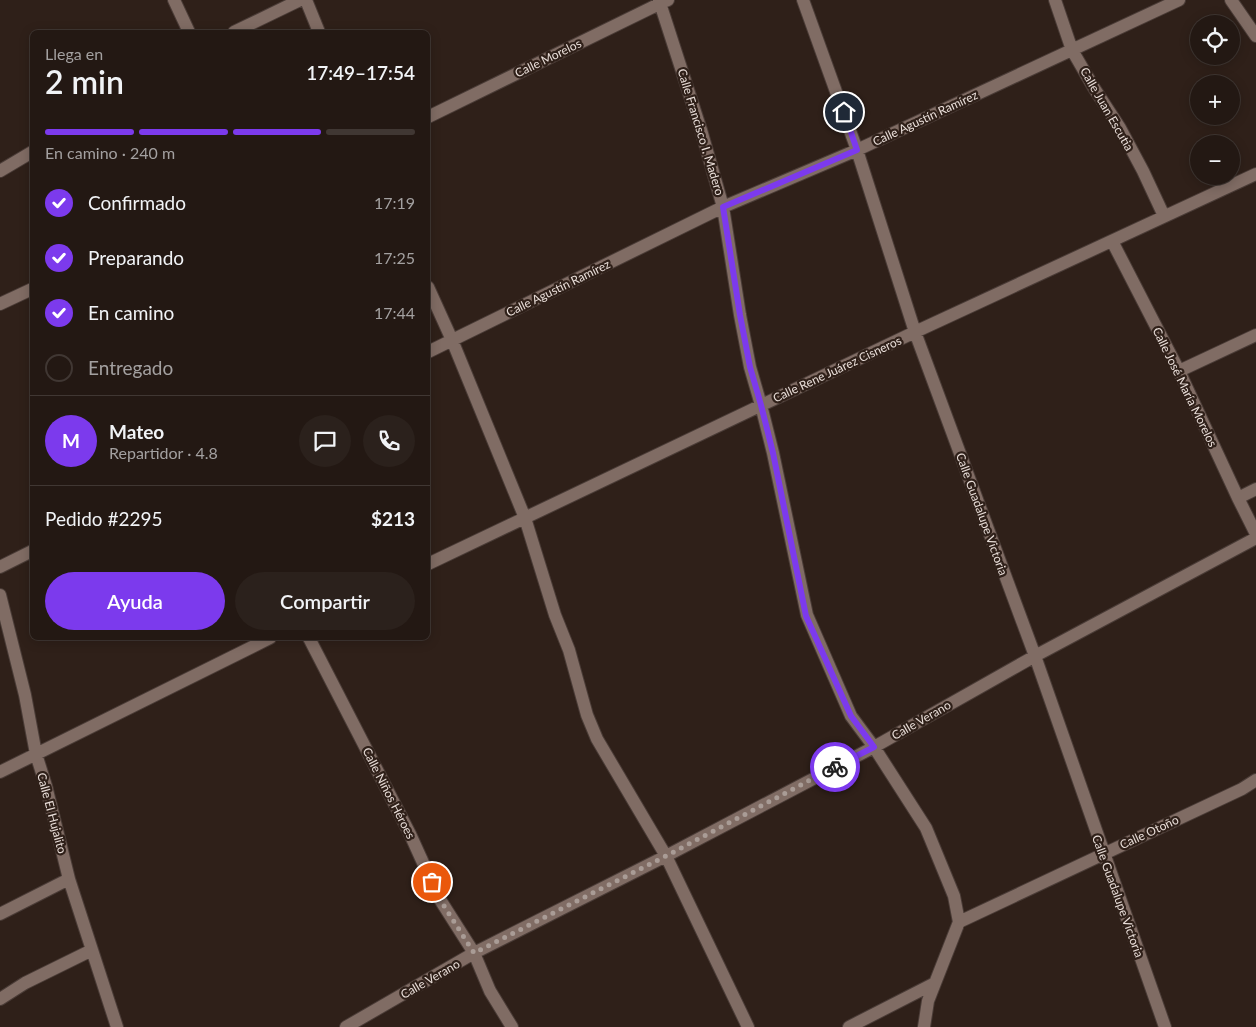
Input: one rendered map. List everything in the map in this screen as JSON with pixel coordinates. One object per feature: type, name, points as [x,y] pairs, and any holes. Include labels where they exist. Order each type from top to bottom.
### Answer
[{"type":"street","points":[[174,0],[188,30]]},
{"type":"street","points":[[238,30],[300,0]]},
{"type":"street","points":[[306,0],[318,30]]},
{"type":"street","name":"Calle Guadalupe Victoria","points":[[804,0],[857,150],[916,332],[1034,656],[1165,1027]]},
{"type":"street","name":"Calle Juan Escutia","points":[[1055,0],[1072,50],[1120,128],[1164,216]]},
{"type":"street","name":"Calle Agustín Ramírez","points":[[430,351],[723,207],[857,150],[1179,0]]},
{"type":"street","points":[[1231,0],[1256,36]]},
{"type":"street","name":"Calle Morelos","points":[[430,116],[663,1]]},
{"type":"street","name":"Calle Francisco I. Madero","points":[[663,1],[723,207],[748,358],[773,453],[806,616],[851,716],[874,747],[926,828],[954,896],[959,922]]},
{"type":"street","points":[[0,171],[30,153]]},
{"type":"street","name":"Calle Rene Juárez Cisneros","points":[[430,563],[761,405],[1256,174]]},
{"type":"street","name":"Calle José María Morelos","points":[[1112,241],[1178,371],[1256,536]]},
{"type":"street","points":[[0,304],[30,290]]},
{"type":"street","points":[[430,291],[452,340],[524,518],[555,615],[570,650],[587,715],[597,740],[666,856],[748,1027]]},
{"type":"street","points":[[1178,371],[1256,335]]},
{"type":"street","points":[[1238,498],[1256,489]]},
{"type":"street","name":"Calle Verano","points":[[346,1027],[474,953],[666,856],[874,747],[1034,656],[1256,536]]},
{"type":"street","points":[[0,567],[30,552]]},
{"type":"street","name":"Calle El Hujalito","points":[[0,595],[25,695],[36,754],[46,786],[69,879],[118,1027]]},
{"type":"street","points":[[0,772],[266,640]]},
{"type":"street","name":"Calle Niños Héroes","points":[[311,640],[406,825],[439,898],[474,953],[490,991],[512,1027]]},
{"type":"street","name":"Calle Otoño","points":[[959,922],[1242,789],[1256,780]]},
{"type":"street","points":[[0,914],[69,879]]},
{"type":"street","points":[[924,1026],[928,1002],[959,922]]},
{"type":"street","points":[[0,999],[25,983],[92,950]]},
{"type":"street","points":[[849,1027],[935,983]]},
{"type":"way so far","points":[[432,882],[439,898],[474,953],[666,856],[835,767]]},
{"type":"route","points":[[835,767],[874,747],[851,716],[806,616],[773,453],[750,367],[723,207],[857,150],[844,112]]}]
